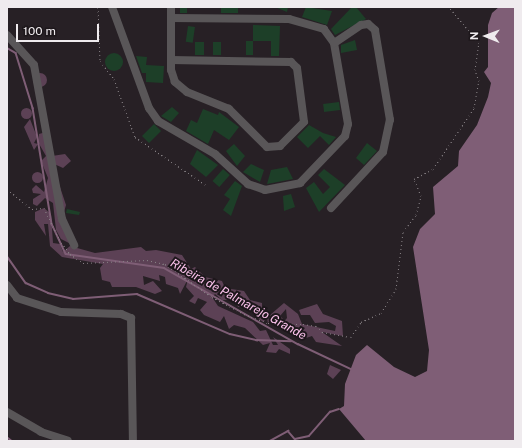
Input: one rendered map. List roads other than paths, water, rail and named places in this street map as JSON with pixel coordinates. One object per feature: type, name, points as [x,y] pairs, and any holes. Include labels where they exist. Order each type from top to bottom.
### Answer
[{"type":"street","points":[[112,7],[149,108],[158,121],[215,154],[236,177],[265,190],[300,183],[348,131],[334,43],[324,29],[289,19],[171,18]]},
{"type":"street","points":[[170,60],[291,62],[297,68],[304,122],[280,146],[267,147],[228,109],[187,92],[175,82],[170,60],[171,7]]},
{"type":"street","points":[[332,208],[383,152],[390,120],[376,30],[368,24],[361,25],[334,43]]},
{"type":"street","points":[[7,35],[34,65],[61,212],[74,245]]},
{"type":"street","points":[[7,284],[18,298],[61,312],[121,314],[132,318],[133,441]]},
{"type":"street","points":[[7,412],[42,432],[68,441]]},
{"type":"waterway","name":"Ribeira de Palmarejo Grande","points":[[7,48],[16,53],[33,108],[52,224],[66,254],[164,268],[298,344],[351,369]]},
{"type":"waterway","points":[[7,256],[26,283],[48,293],[73,299],[137,294],[230,334],[257,340],[291,341]]},
{"type":"waterway","points":[[270,441],[288,431],[295,439],[309,436],[330,412],[339,409]]},
{"type":"waterway","points":[[7,437],[12,441]]}]
